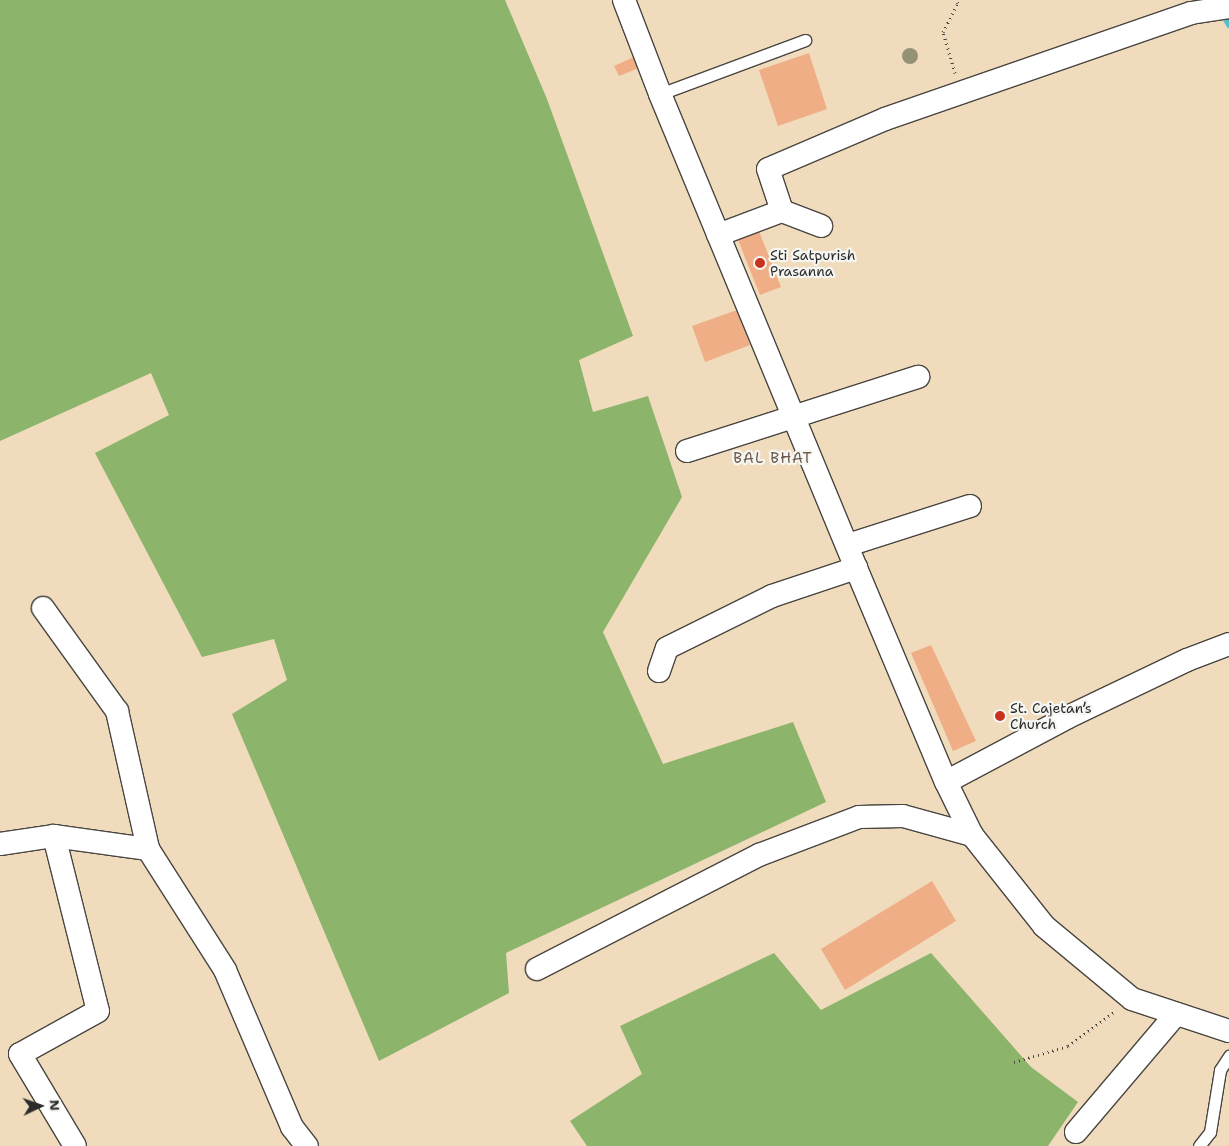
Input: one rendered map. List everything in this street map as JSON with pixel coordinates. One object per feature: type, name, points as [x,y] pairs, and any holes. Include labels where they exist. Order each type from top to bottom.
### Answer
[{"type":"street","points":[[624,0],[660,94],[856,568],[946,782],[972,835],[1044,926],[1132,999],[1229,1031]]},
{"type":"street","points":[[782,211],[768,169],[885,119],[961,92],[1191,13],[1229,7]]},
{"type":"street","points":[[718,235],[782,211],[822,226]]},
{"type":"street","points":[[687,451],[794,415],[918,377]]},
{"type":"street","points":[[848,545],[970,506]]},
{"type":"street","points":[[659,671],[667,648],[772,596],[856,568]]},
{"type":"street","points":[[43,608],[117,711],[148,849],[226,970],[292,1127],[307,1146]]},
{"type":"street","points":[[946,782],[1068,717],[1187,660],[1229,644]]},
{"type":"street","points":[[537,969],[759,855],[859,817],[903,816],[972,835]]},
{"type":"street","points":[[0,844],[54,836],[148,849]]},
{"type":"street","points":[[54,836],[98,1011],[20,1054],[75,1146]]},
{"type":"street","points":[[1076,1132],[1176,1014]]},
{"type":"lane","points":[[660,94],[805,40]]},
{"type":"lane","points":[[1199,1146],[1210,1132],[1220,1070],[1229,1056]]},
{"type":"path","points":[[956,0],[958,3],[943,32],[961,92]]},
{"type":"path","points":[[1014,1062],[1068,1046],[1132,999]]},
{"type":"green space","points":[[0,0],[505,0],[547,99],[633,336],[579,360],[593,412],[648,396],[682,497],[603,632],[663,764],[793,722],[826,802],[506,953],[509,993],[379,1061],[232,714],[287,680],[274,639],[202,657],[95,453],[169,415],[151,373],[0,441]]},
{"type":"green space","points":[[774,953],[821,1010],[931,953],[1031,1067],[1078,1102],[1048,1146],[587,1146],[570,1121],[642,1074],[620,1026]]},
{"type":"building","points":[[809,53],[827,109],[778,126],[759,70]]},
{"type":"building","points":[[634,57],[639,68],[619,76],[614,66]]},
{"type":"building","name":"Sti Satpurish Prasanna","points":[[759,231],[781,287],[760,295],[738,240]]},
{"type":"building","points":[[737,310],[750,345],[705,362],[692,326]]},
{"type":"building","points":[[931,645],[976,741],[953,751],[911,653]]},
{"type":"building","points":[[932,881],[956,921],[845,990],[821,949]]},
{"type":"waterway","points":[[1222,12],[1229,24]]},
{"type":"place","name":"Sti Satpurish Prasanna","points":[[760,263]]},
{"type":"place","name":"St. Cajetan’s Church","points":[[1000,716]]},
{"type":"district","name":"BAL BHAT","points":[[773,459]]}]
